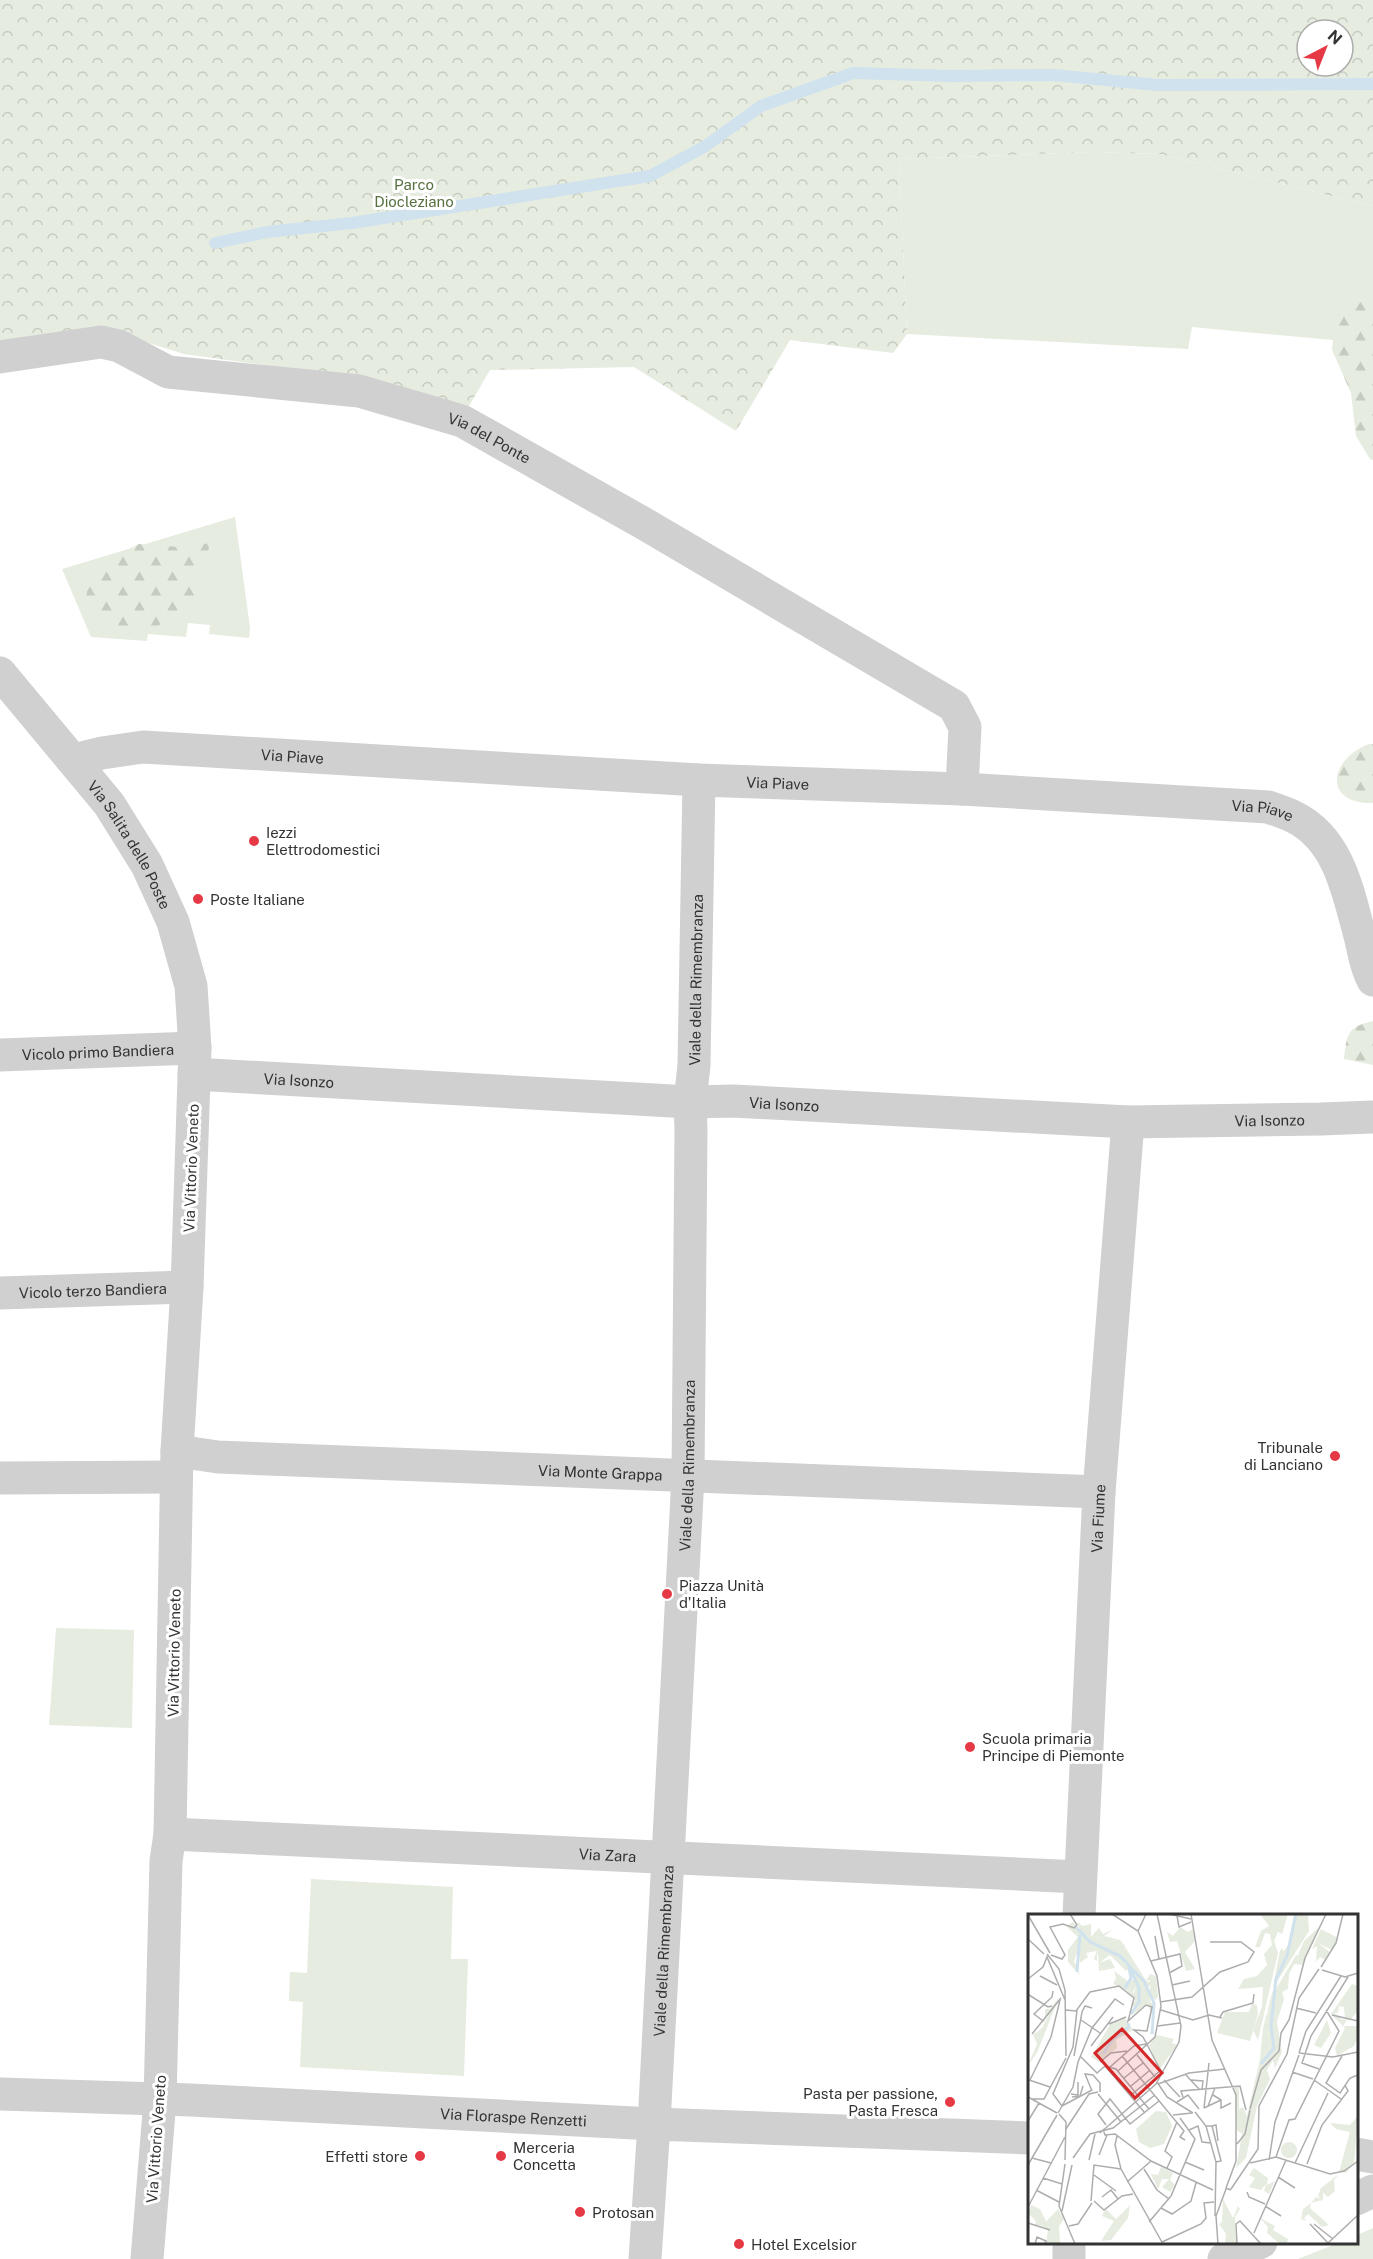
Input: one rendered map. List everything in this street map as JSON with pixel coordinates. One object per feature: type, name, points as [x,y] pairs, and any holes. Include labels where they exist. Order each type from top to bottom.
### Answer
[{"type":"street","name":"Via del Ponte","points":[[0,357],[101,342],[119,346],[168,372],[359,391],[462,421],[633,517],[954,706],[965,727],[962,789]]},
{"type":"street","name":"Via Salita delle Poste","points":[[0,673],[11,700],[75,760],[109,804],[147,865],[173,922],[191,986],[195,1061]]},
{"type":"street","name":"Via Piave","points":[[75,760],[102,753],[143,747],[699,780],[962,789],[1268,807],[1295,817],[1317,833],[1332,854],[1346,884],[1366,966],[1373,980]]},
{"type":"street","name":"Viale della Rimembranza","points":[[645,2259],[688,1476],[690,1102],[694,1065],[699,780]]},
{"type":"street","name":"Vicolo primo Bandiera","points":[[0,1055],[195,1061]]},
{"type":"street","name":"Via Isonzo","points":[[195,1061],[690,1102],[733,1101],[1128,1122],[1373,1117]]},
{"type":"street","name":"Via Vittorio Veneto","points":[[147,2259],[160,2100],[166,1861],[170,1834],[176,1464],[187,1287],[195,1061]]},
{"type":"street","name":"Via Fiume","points":[[1079,1914],[1098,1492],[1128,1122]]},
{"type":"street","name":"Vicolo terzo Bandiera","points":[[0,1293],[187,1287]]},
{"type":"street","name":"Via Monte Grappa","points":[[0,1478],[176,1464],[218,1457],[1098,1492]]},
{"type":"street","name":"Via Zara","points":[[170,1834],[1080,1877]]},
{"type":"street","name":"Via Floraspe Renzetti","points":[[0,2094],[190,2100],[654,2124],[1028,2138]]},
{"type":"street","points":[[1358,2154],[1373,2157]]},
{"type":"street","points":[[1358,2198],[1373,2190]]},
{"type":"street","points":[[1224,2259],[1257,2244]]},
{"type":"green space","name":"Parco Diocleziano","points":[[0,0],[1373,0],[1373,206],[1159,154],[1091,152],[899,159],[907,334],[893,353],[790,340],[736,431],[634,367],[490,370],[469,406],[365,379],[184,354],[103,329],[0,342]]},
{"type":"green space","points":[[1091,152],[1159,154],[1373,206],[1373,347],[1333,340],[1192,327],[1188,349],[907,334],[899,159]]},
{"type":"green space","points":[[1366,300],[1373,303],[1373,460],[1370,459],[1356,436],[1351,393],[1332,350],[1336,313]]},
{"type":"green space","points":[[235,517],[250,628],[249,638],[209,634],[210,625],[188,623],[186,637],[148,634],[147,641],[91,637],[62,569]]},
{"type":"green space","points":[[210,543],[195,595],[187,608],[174,618],[150,629],[129,631],[111,628],[91,613],[86,602],[89,577],[115,556],[139,544],[180,547]]},
{"type":"green space","points":[[1369,744],[1373,744],[1373,803],[1357,801],[1345,796],[1339,789],[1337,780],[1339,770],[1346,760]]},
{"type":"green space","points":[[1373,1021],[1373,1065],[1344,1059],[1347,1038],[1353,1029]]},
{"type":"green space","points":[[56,1628],[134,1630],[132,1728],[49,1725]]},
{"type":"green space","points":[[311,1879],[453,1887],[451,1959],[468,1959],[464,2076],[300,2067],[303,2002],[289,2001],[290,1972],[307,1973]]},
{"type":"green space","points":[[1373,2228],[1373,2259],[1298,2259],[1336,2244],[1358,2244],[1358,2235]]},
{"type":"waterway","points":[[215,243],[267,232],[352,223],[650,176],[704,147],[761,106],[853,73],[951,76],[1054,75],[1157,85],[1373,84]]},
{"type":"place","name":"Iezzi Elettrodomestici","points":[[254,841]]},
{"type":"place","name":"Poste Italiane","points":[[198,899]]},
{"type":"place","name":"Tribunale di Lanciano","points":[[1335,1456]]},
{"type":"place","name":"Piazza Unità d'Italia","points":[[667,1594]]},
{"type":"place","name":"Scuola primaria Principe di Piemonte","points":[[970,1747]]},
{"type":"place","name":"Pasta per passione, Pasta Fresca","points":[[950,2102]]},
{"type":"place","name":"Effetti store","points":[[420,2156]]},
{"type":"place","name":"Merceria Concetta","points":[[501,2156]]},
{"type":"place","name":"Protosan","points":[[580,2212]]},
{"type":"place","name":"Hotel Excelsior","points":[[739,2244]]}]
